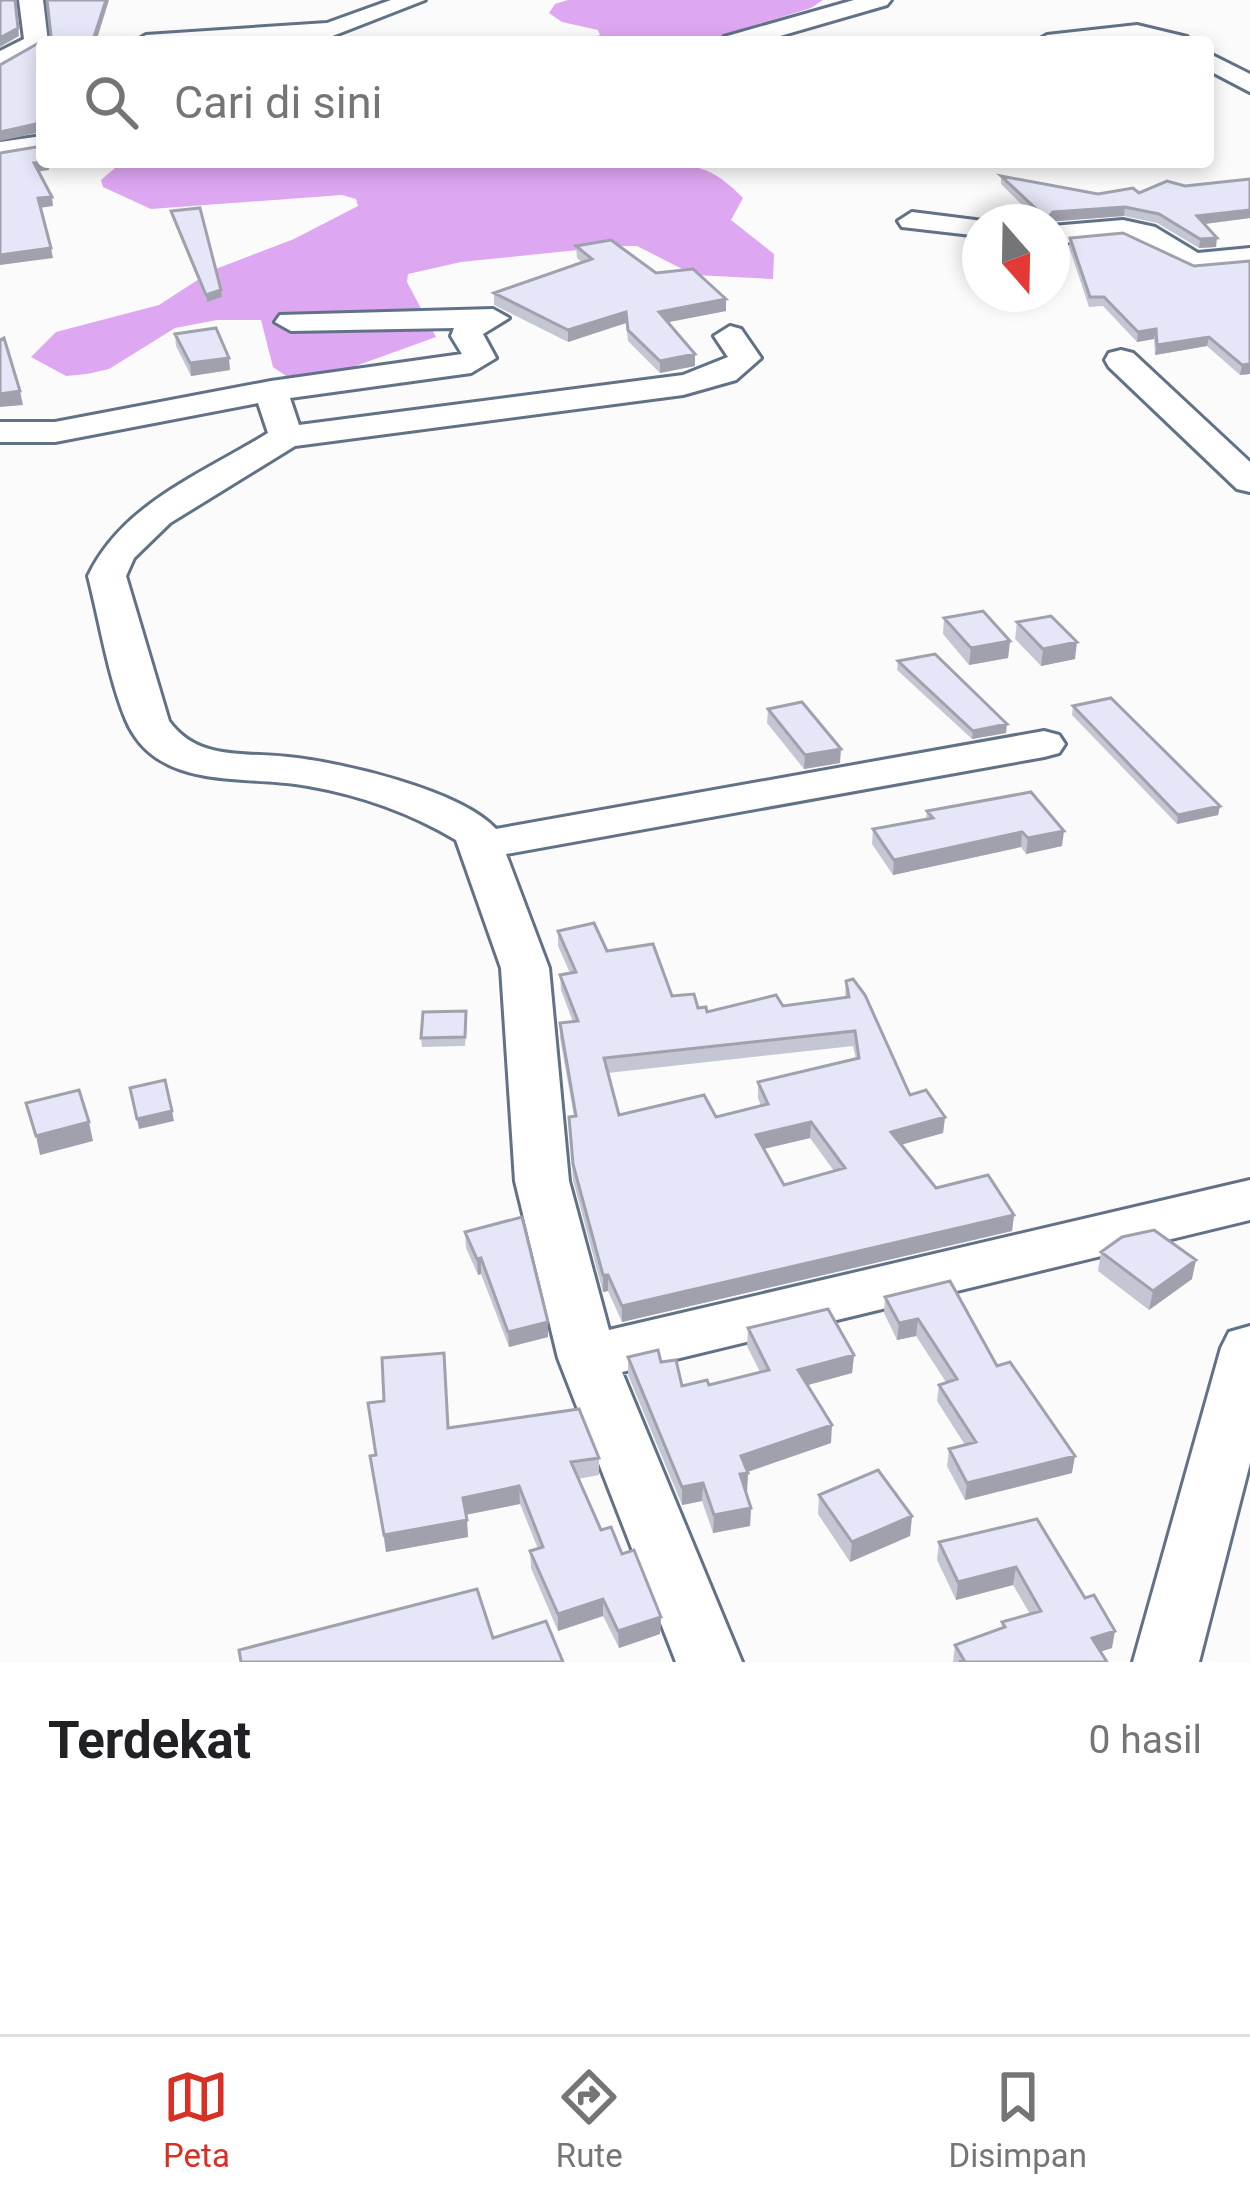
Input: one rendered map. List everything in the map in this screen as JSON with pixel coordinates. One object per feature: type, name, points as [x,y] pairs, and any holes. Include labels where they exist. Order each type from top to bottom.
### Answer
[{"type":"street","points":[[31,0],[38,36]]},
{"type":"street","points":[[249,36],[331,30],[413,0]]},
{"type":"street","points":[[754,36],[879,0]]},
{"type":"street","points":[[1101,36],[1137,32],[1153,36]]},
{"type":"street","points":[[0,66],[36,40]]},
{"type":"street","points":[[1214,62],[1250,83]]},
{"type":"street","points":[[0,66],[36,63]]},
{"type":"street","points":[[0,149],[36,146]]},
{"type":"street","points":[[911,221],[962,225]]},
{"type":"street","points":[[1070,233],[1123,229],[1145,233],[1192,262],[1250,257]]},
{"type":"street","points":[[0,432],[55,432],[271,391],[471,363],[480,358],[467,336],[469,328],[493,318],[291,322]]},
{"type":"street","points":[[709,1662],[587,1358],[542,1181],[525,968],[476,833],[416,802],[302,772],[218,767],[183,757],[157,740],[107,576],[134,532],[286,437],[683,385],[742,364],[745,358],[730,336]]},
{"type":"street","points":[[1121,360],[1250,481]]},
{"type":"street","points":[[271,391],[286,437]]},
{"type":"street","points":[[482,845],[1044,743]]},
{"type":"street","points":[[587,1358],[1250,1200]]},
{"type":"street","points":[[1166,1662],[1250,1348]]},
{"type":"shaded area","points":[[568,0],[823,0],[720,36],[596,36],[598,30],[562,22],[549,13],[555,4]]},
{"type":"shaded area","points":[[115,168],[697,168],[721,179],[743,198],[731,220],[774,254],[773,279],[694,275],[637,246],[461,262],[408,274],[407,282],[436,337],[350,368],[286,376],[273,367],[261,320],[217,320],[175,328],[109,369],[66,376],[31,357],[56,332],[159,305],[213,270],[294,239],[358,206],[356,199],[342,195],[151,209],[103,187],[101,180]]},
{"type":"building","points":[[0,0],[15,0],[18,28],[0,38]]},
{"type":"building","points":[[47,0],[106,0],[94,36],[51,36]]},
{"type":"building","points":[[36,45],[36,124],[0,132],[0,65]]},
{"type":"building","points":[[36,147],[34,163],[52,197],[38,198],[51,248],[0,255],[0,153]]},
{"type":"building","points":[[1001,176],[1098,194],[1133,188],[1139,193],[1167,181],[1185,186],[1250,179],[1250,210],[1197,216],[1217,238],[1200,239],[1159,214],[1125,207],[1070,211],[1070,204],[1031,204]]},
{"type":"building","points":[[200,208],[221,290],[206,295],[171,211]]},
{"type":"building","points":[[1123,233],[1194,266],[1250,261],[1250,364],[1242,365],[1209,337],[1157,345],[1156,329],[1138,332],[1104,297],[1090,297],[1070,238]]},
{"type":"building","points":[[611,240],[656,273],[693,269],[726,299],[659,312],[695,354],[660,361],[628,330],[626,312],[568,330],[494,293],[592,259],[576,246]]},
{"type":"building","points":[[216,328],[229,358],[190,363],[175,334]]},
{"type":"building","points":[[4,338],[20,391],[0,394],[0,340]]},
{"type":"building","points":[[983,611],[1010,641],[971,648],[944,618]]},
{"type":"building","points":[[1051,616],[1077,642],[1043,649],[1017,622]]},
{"type":"building","points":[[935,654],[1007,724],[973,731],[898,661]]},
{"type":"building","points":[[1111,698],[1220,806],[1178,815],[1073,706]]},
{"type":"building","points":[[802,702],[841,749],[805,755],[768,709]]},
{"type":"building","points":[[1031,792],[1064,831],[1028,838],[1022,832],[894,860],[873,829],[933,818],[927,811]]},
{"type":"building","points":[[594,923],[607,951],[653,944],[672,996],[694,994],[698,1008],[706,1007],[707,1012],[776,995],[783,1006],[849,997],[846,981],[853,979],[865,995],[910,1095],[926,1090],[945,1117],[891,1132],[936,1188],[988,1175],[1014,1215],[622,1306],[608,1275],[603,1275],[573,1164],[569,1117],[576,1116],[560,1023],[578,1021],[560,975],[576,972],[558,931]],"holes":[[[855,1031],[859,1058],[758,1082],[768,1104],[716,1117],[704,1095],[619,1115],[604,1058]],[[811,1122],[845,1168],[784,1185],[756,1135]]]},
{"type":"building","points":[[466,1011],[465,1037],[421,1038],[423,1012]]},
{"type":"building","points":[[165,1080],[172,1111],[137,1119],[130,1088]]},
{"type":"building","points":[[79,1090],[89,1122],[36,1136],[26,1103]]},
{"type":"building","points":[[522,1217],[548,1322],[508,1332],[481,1258],[477,1259],[465,1232]]},
{"type":"building","points":[[1154,1230],[1196,1260],[1153,1291],[1101,1252],[1122,1237]]},
{"type":"building","points":[[950,1281],[997,1366],[1010,1362],[1075,1456],[967,1483],[949,1449],[976,1442],[939,1385],[957,1379],[918,1319],[899,1323],[885,1297]]},
{"type":"building","points":[[828,1309],[854,1355],[798,1370],[832,1425],[741,1456],[748,1473],[740,1474],[751,1508],[714,1515],[703,1483],[682,1487],[628,1357],[658,1350],[661,1362],[676,1360],[682,1386],[707,1380],[709,1385],[769,1370],[748,1328]]},
{"type":"building","points":[[444,1353],[448,1428],[579,1409],[599,1458],[571,1462],[601,1530],[611,1527],[622,1554],[634,1550],[661,1617],[618,1631],[603,1599],[558,1614],[530,1551],[543,1547],[519,1486],[463,1498],[467,1520],[384,1535],[370,1456],[376,1455],[368,1403],[384,1401],[382,1358]]},
{"type":"building","points":[[878,1470],[912,1516],[852,1542],[819,1495]]},
{"type":"building","points":[[1037,1519],[1085,1598],[1094,1595],[1115,1631],[1092,1638],[1107,1662],[959,1662],[964,1660],[955,1645],[1005,1627],[1002,1622],[1041,1611],[1016,1567],[958,1582],[939,1542]]},
{"type":"building","points":[[477,1589],[493,1638],[546,1621],[563,1662],[241,1662],[239,1650]]}]
